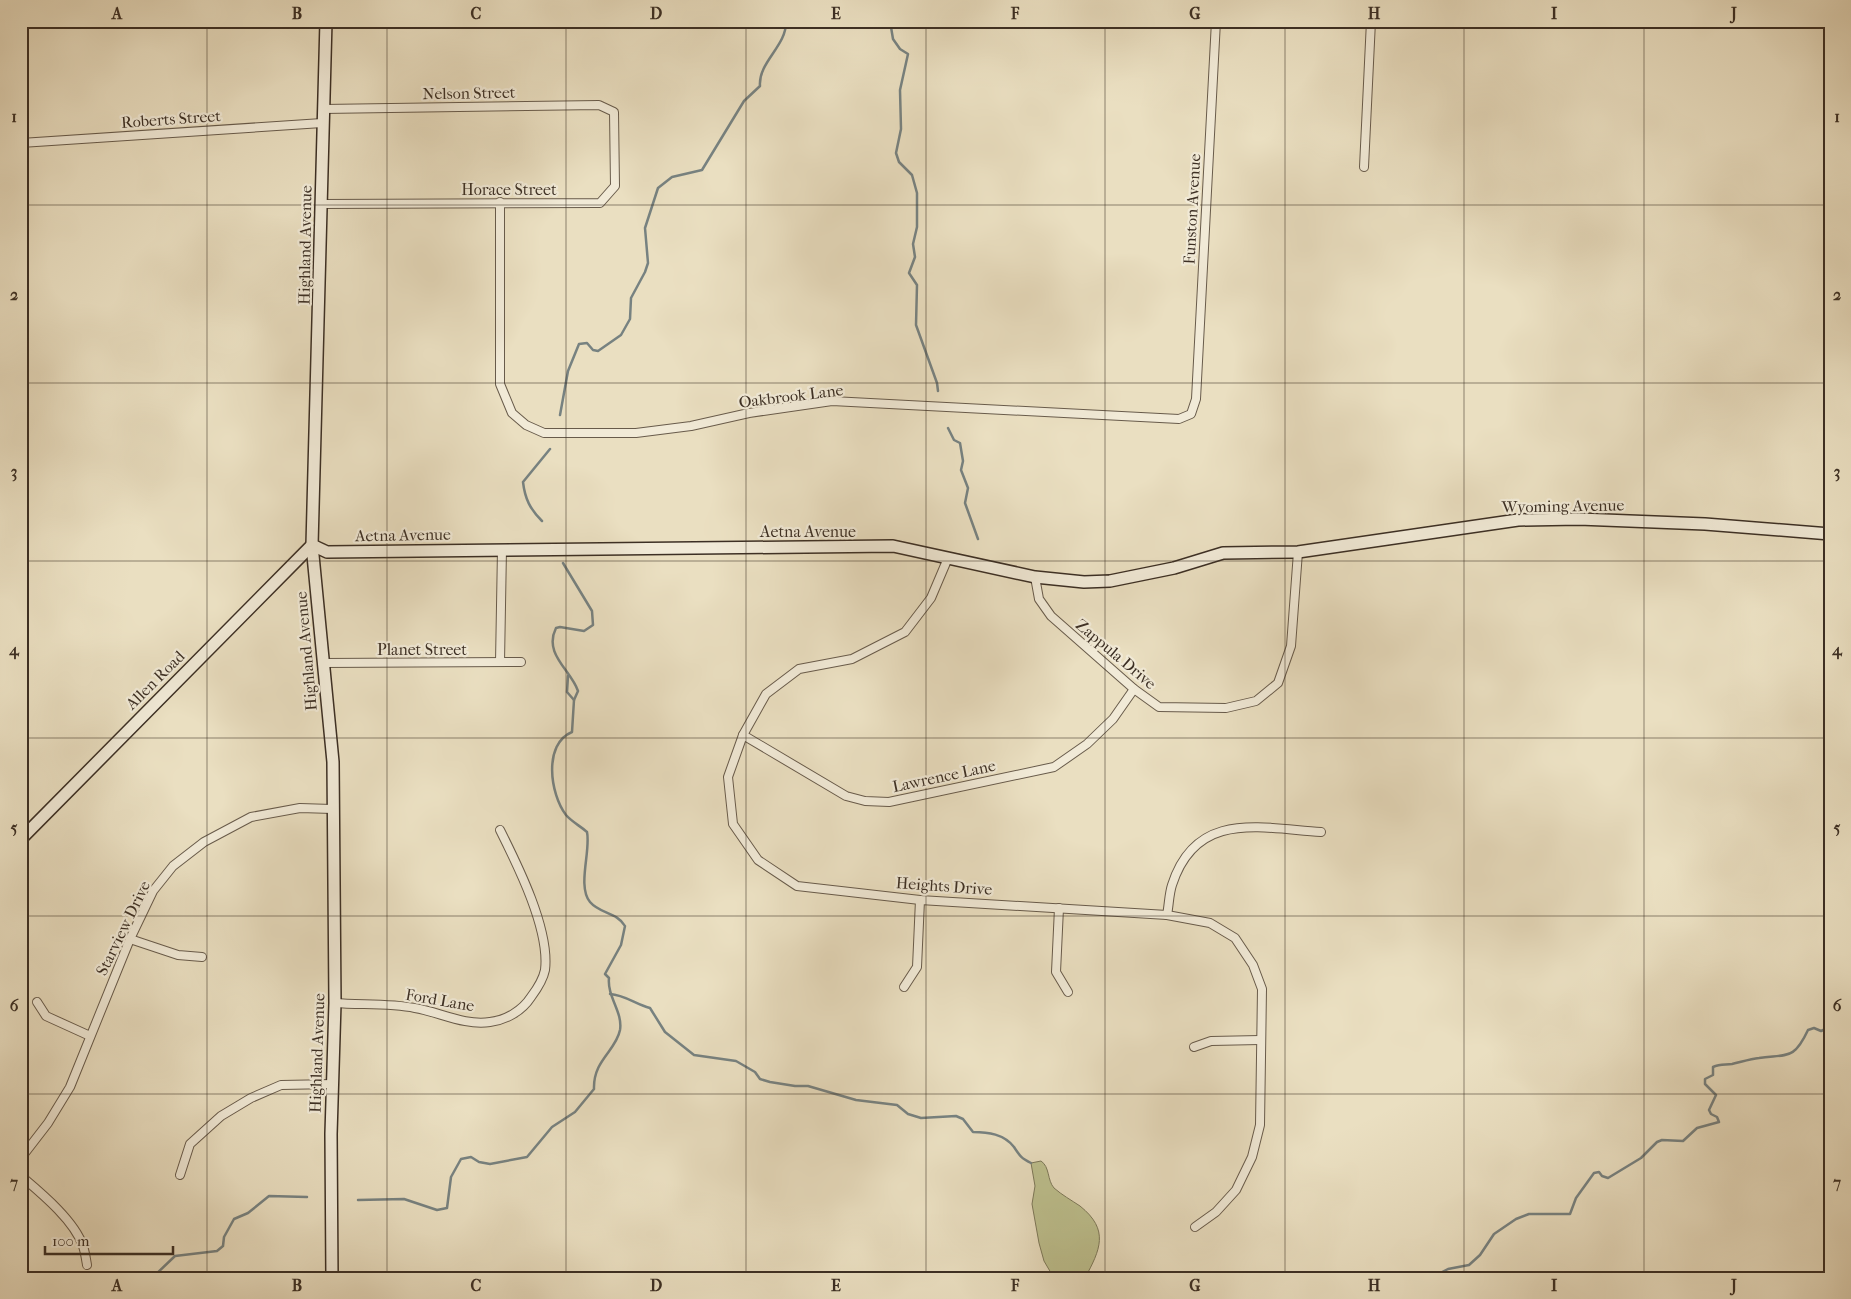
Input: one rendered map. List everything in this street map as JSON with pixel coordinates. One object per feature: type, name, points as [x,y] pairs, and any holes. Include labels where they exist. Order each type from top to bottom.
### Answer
[{"type":"street","points":[[21,22],[29,21]]},
{"type":"street","name":"Highland Avenue","points":[[326,21],[322,124],[321,298],[312,545],[333,762],[335,1003],[331,1134],[332,1278]]},
{"type":"street","name":"Funston Avenue","points":[[1196,399],[1216,21]]},
{"type":"street","points":[[1364,167],[1371,21]]},
{"type":"street","name":"Nelson Street","points":[[323,109],[599,105],[614,112]]},
{"type":"street","name":"Horace Street","points":[[321,204],[600,203],[616,186],[614,112]]},
{"type":"street","name":"Roberts Street","points":[[21,143],[322,124]]},
{"type":"street","name":"Oakbrook Lane","points":[[500,202],[500,384],[512,413],[526,425],[544,433],[636,434],[691,426],[748,413],[832,401],[1180,419],[1191,414],[1196,399]]},
{"type":"street","name":"Wyoming Avenue","points":[[1298,552],[1518,520],[1578,519],[1705,524],[1830,534]]},
{"type":"street","name":"Aetna Avenue","points":[[312,545],[326,552],[893,546],[1036,576],[1084,582],[1110,581],[1174,568],[1222,553],[1298,552]]},
{"type":"street","name":"Allen Road","points":[[21,839],[312,545]]},
{"type":"street","points":[[500,662],[502,549]]},
{"type":"street","name":"Zappula Drive","points":[[1036,576],[1039,599],[1051,616],[1134,690],[1159,707],[1226,708],[1256,701],[1278,683],[1291,646],[1298,552]]},
{"type":"street","name":"Heights Drive","points":[[948,558],[931,598],[905,632],[852,659],[799,669],[766,694],[744,735],[728,777],[733,824],[758,860],[797,886],[920,900],[1167,915],[1210,923],[1235,938],[1253,965],[1262,989],[1260,1125],[1252,1158],[1236,1190],[1216,1212],[1195,1228]]},
{"type":"street","name":"Planet Street","points":[[323,663],[521,662]]},
{"type":"street","name":"Lawrence Lane","points":[[744,735],[846,796],[865,801],[889,802],[1054,767],[1087,744],[1113,720],[1134,690]]},
{"type":"street","name":"Starview Drive","points":[[21,1158],[48,1124],[70,1087],[130,939],[153,891],[173,866],[204,842],[250,817],[300,808],[332,809]]},
{"type":"street","points":[[1167,915],[1172,884],[1191,848],[1218,831],[1236,826],[1321,832]]},
{"type":"street","name":"Ford Lane","points":[[335,1003],[413,1007],[456,1019],[489,1022],[515,1013],[528,1002],[539,986],[545,971],[544,943],[518,868],[500,830]]},
{"type":"street","points":[[904,988],[917,967],[920,900]]},
{"type":"street","points":[[1059,908],[1056,972],[1068,992]]},
{"type":"street","points":[[130,939],[178,955],[202,957]]},
{"type":"street","points":[[37,1002],[46,1016],[90,1036]]},
{"type":"street","points":[[1194,1047],[1211,1041],[1260,1040]]},
{"type":"street","points":[[180,1175],[190,1144],[221,1116],[251,1098],[281,1085],[333,1084]]},
{"type":"street","points":[[21,1176],[47,1198],[77,1234],[83,1246],[87,1265]]},
{"type":"green space","points":[[1041,1161],[1046,1167],[1054,1188],[1080,1206],[1096,1223],[1099,1232],[1098,1249],[1085,1278],[1054,1278],[1044,1261],[1032,1204],[1035,1186],[1031,1163]]},
{"type":"waterway","points":[[560,415],[568,371],[579,344],[587,343],[593,350],[598,351],[621,335],[630,319],[631,298],[648,263],[645,228],[658,188],[672,177],[702,170],[744,101],[760,86],[763,69],[782,38],[786,21]]},
{"type":"waterway","points":[[890,21],[893,39],[900,49],[908,54],[900,90],[901,129],[896,153],[899,162],[912,175],[917,193],[917,227],[913,244],[915,257],[909,273],[917,285],[916,325],[937,383],[938,391]]},
{"type":"waterway","points":[[948,428],[954,440],[960,443],[963,461],[961,470],[968,488],[965,503],[978,539]]},
{"type":"waterway","points":[[542,521],[529,503],[523,482],[550,449]]},
{"type":"waterway","points":[[358,1200],[404,1199],[437,1210],[447,1208],[451,1177],[461,1159],[471,1157],[479,1162],[490,1164],[527,1157],[552,1127],[575,1112],[594,1089],[597,1070],[618,1037],[620,1030],[619,1017],[610,992],[609,978],[605,974],[621,945],[625,926],[618,918],[594,906],[586,895],[584,878],[588,840],[587,832],[566,815],[560,806],[553,783],[553,758],[563,738],[572,732],[574,700],[578,691],[575,683],[555,654],[553,637],[556,628],[584,631],[593,625],[592,611],[563,563]]},
{"type":"waterway","points":[[568,676],[567,692],[574,700]]},
{"type":"waterway","points":[[610,994],[650,1008],[665,1032],[694,1055],[736,1061],[755,1072],[760,1079],[770,1082],[808,1086],[856,1100],[897,1105],[908,1114],[921,1118],[956,1116],[963,1119],[973,1132],[990,1133],[1005,1139],[1025,1160],[1031,1163]]},
{"type":"waterway","points":[[1431,1278],[1448,1269],[1469,1265],[1480,1255],[1494,1234],[1516,1219],[1529,1214],[1570,1214],[1576,1198],[1594,1173],[1599,1172],[1602,1176],[1608,1178],[1641,1158],[1657,1142],[1662,1140],[1683,1141],[1697,1128],[1719,1122],[1717,1117],[1711,1114],[1709,1110],[1716,1095],[1705,1084],[1705,1079],[1713,1075],[1713,1067],[1756,1058],[1789,1054],[1799,1046],[1808,1030],[1814,1028],[1821,1031],[1830,1027]]},
{"type":"waterway","points":[[152,1278],[175,1256],[217,1251],[223,1246],[224,1237],[234,1219],[248,1213],[269,1196],[307,1197]]}]
